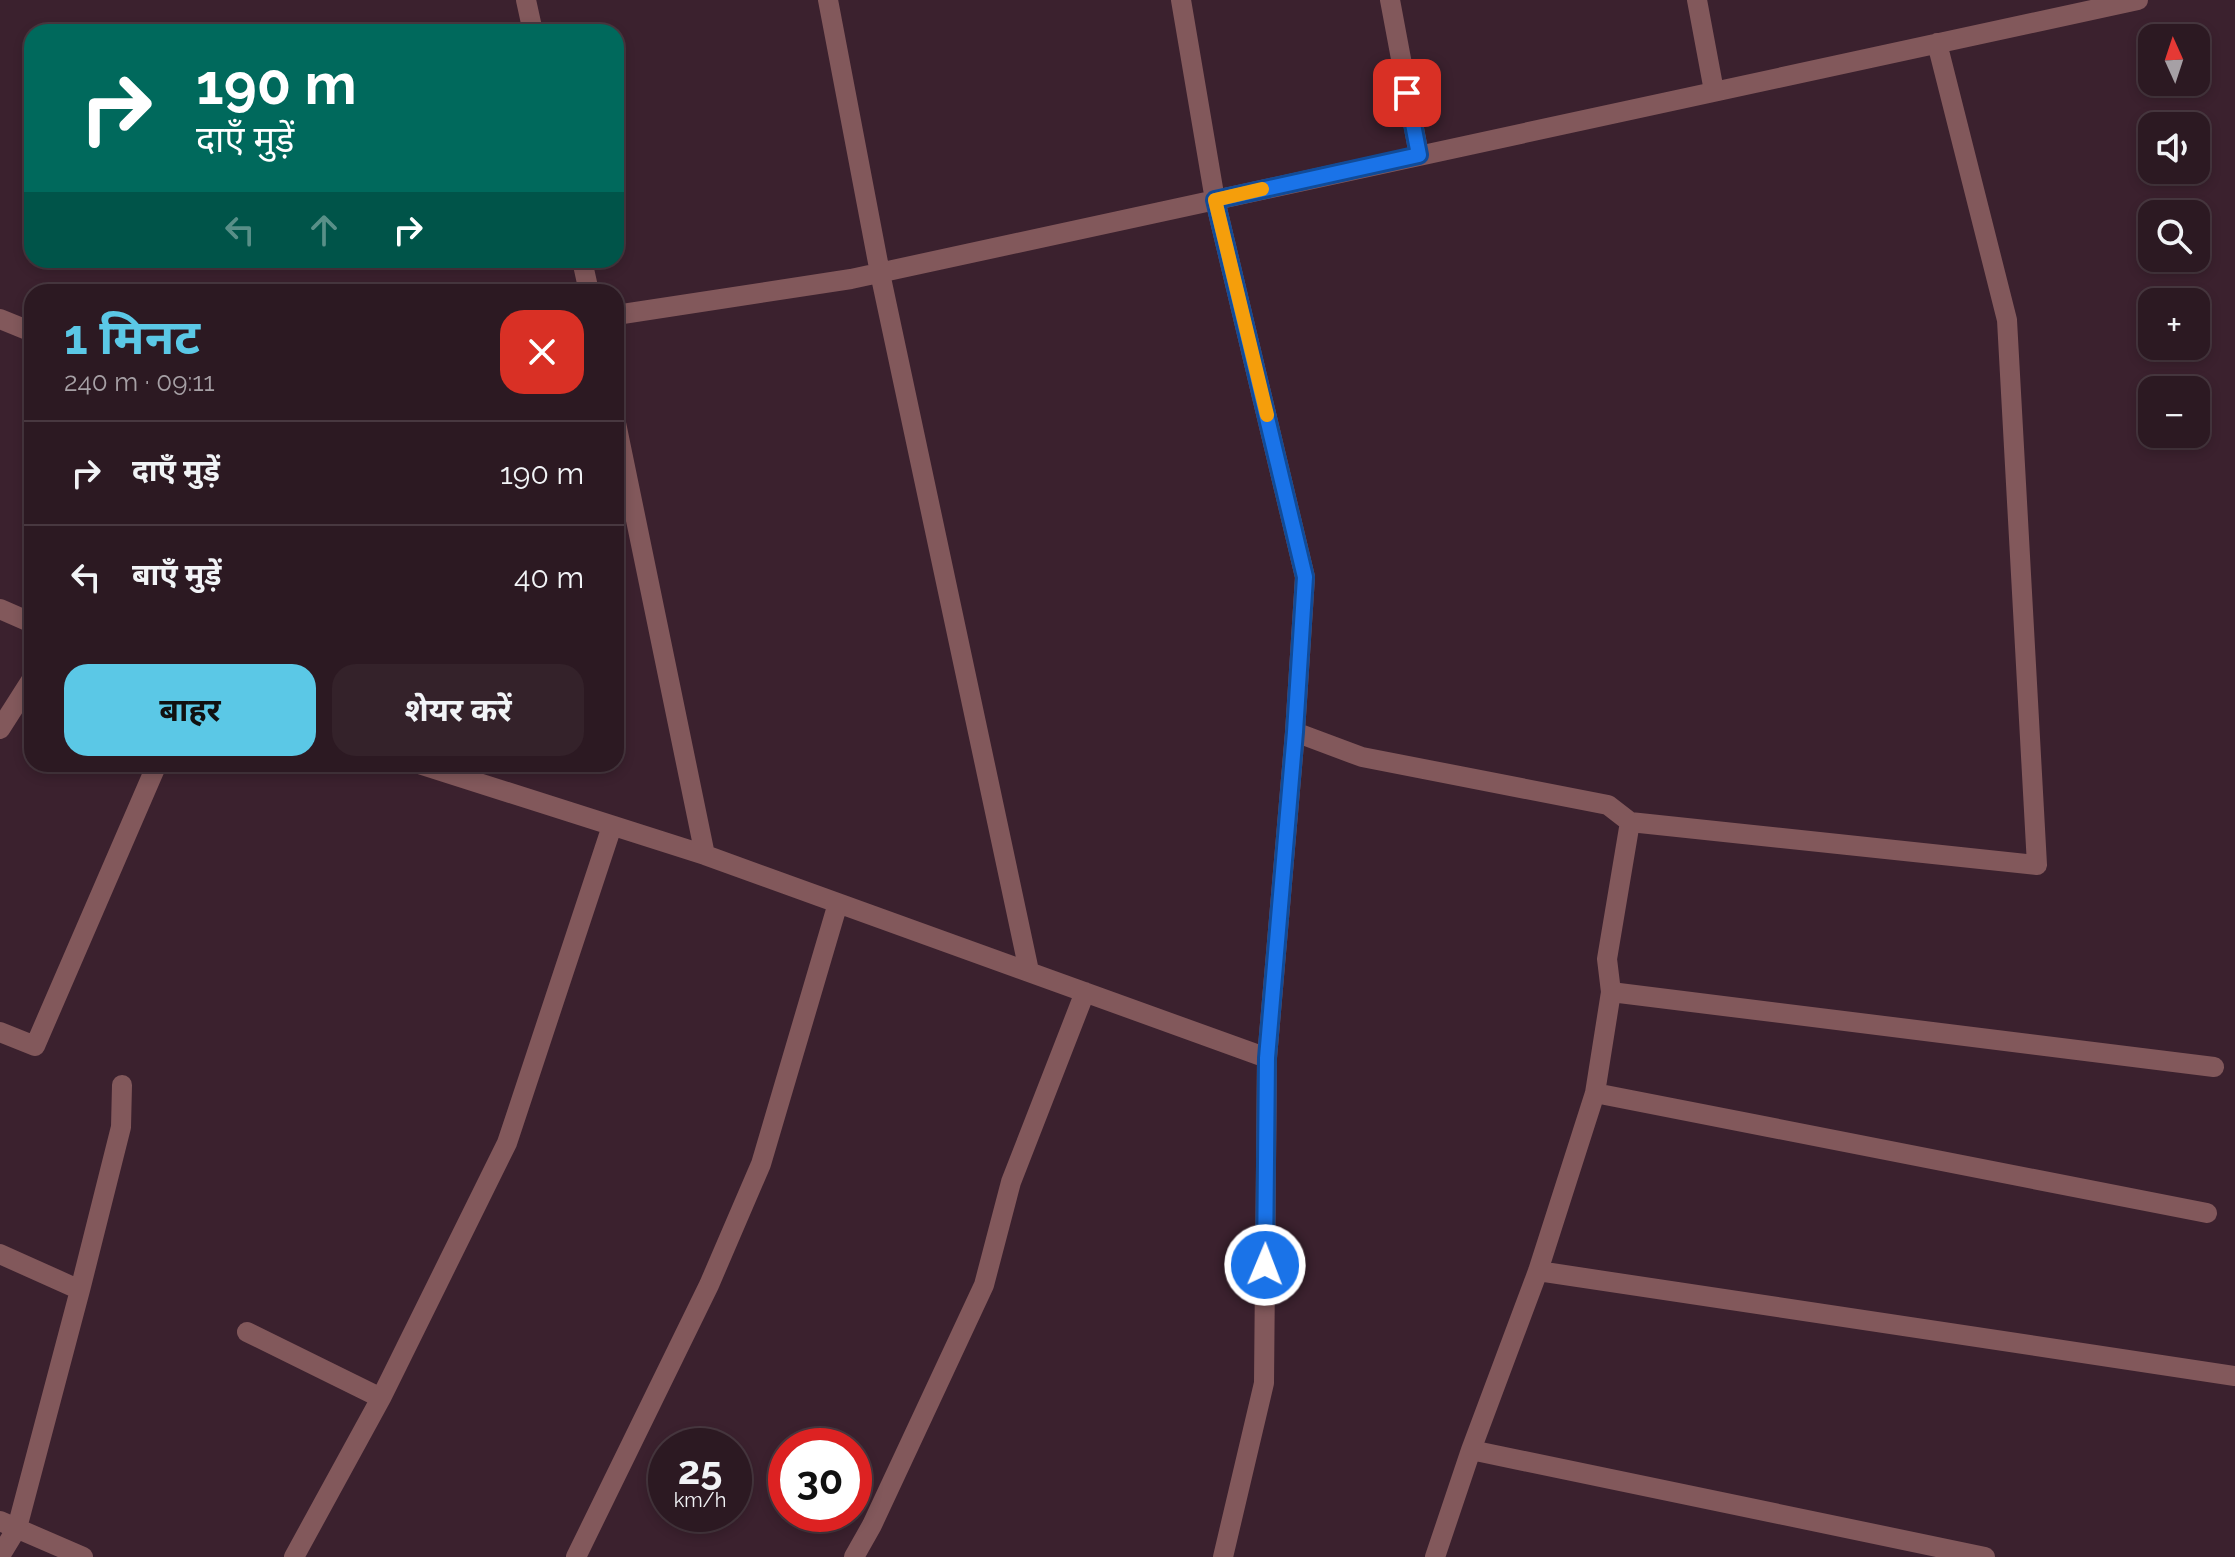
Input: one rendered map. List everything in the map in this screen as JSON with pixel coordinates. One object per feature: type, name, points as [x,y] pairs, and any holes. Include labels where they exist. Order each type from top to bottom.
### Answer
[{"type":"street","points":[[526,0],[531,24]]},
{"type":"street","points":[[828,0],[880,273],[1029,971]]},
{"type":"street","points":[[1181,0],[1215,200],[1305,577],[1267,1058],[1264,1383],[1223,1557]]},
{"type":"street","points":[[1390,0],[1419,155]]},
{"type":"street","points":[[1697,0],[1714,91]]},
{"type":"street","points":[[624,314],[880,273],[2138,0]]},
{"type":"street","points":[[1295,732],[1362,757],[1608,805],[1630,822],[2037,865],[2007,320],[1937,43]]},
{"type":"street","points":[[0,319],[24,329]]},
{"type":"street","points":[[624,462],[705,855]]},
{"type":"street","points":[[0,609],[24,620]]},
{"type":"street","points":[[0,729],[24,692]]},
{"type":"street","points":[[0,1032],[35,1046],[154,772]]},
{"type":"street","points":[[444,772],[705,855],[1267,1058]]},
{"type":"street","points":[[1435,1557],[1538,1271],[1595,1093],[1611,992],[1607,959],[1630,822]]},
{"type":"street","points":[[294,1557],[381,1398],[507,1143],[612,826]]},
{"type":"street","points":[[576,1557],[709,1285],[761,1164],[838,903]]},
{"type":"street","points":[[854,1557],[872,1525],[984,1285],[1011,1182],[1085,992]]},
{"type":"street","points":[[1611,992],[2214,1067]]},
{"type":"street","points":[[0,1556],[80,1290],[121,1127],[122,1085]]},
{"type":"street","points":[[1595,1093],[2207,1213]]},
{"type":"street","points":[[0,1254],[80,1290]]},
{"type":"street","points":[[1538,1271],[2235,1376]]},
{"type":"street","points":[[247,1332],[381,1398]]},
{"type":"street","points":[[1471,1450],[1985,1557]]},
{"type":"street","points":[[8,1524],[83,1557]]},
{"type":"slow traffic","points":[[1262,189],[1215,200],[1267,415]]},
{"type":"route","points":[[1265,1265],[1267,1058],[1305,577],[1215,200],[1419,155],[1407,93]]}]
